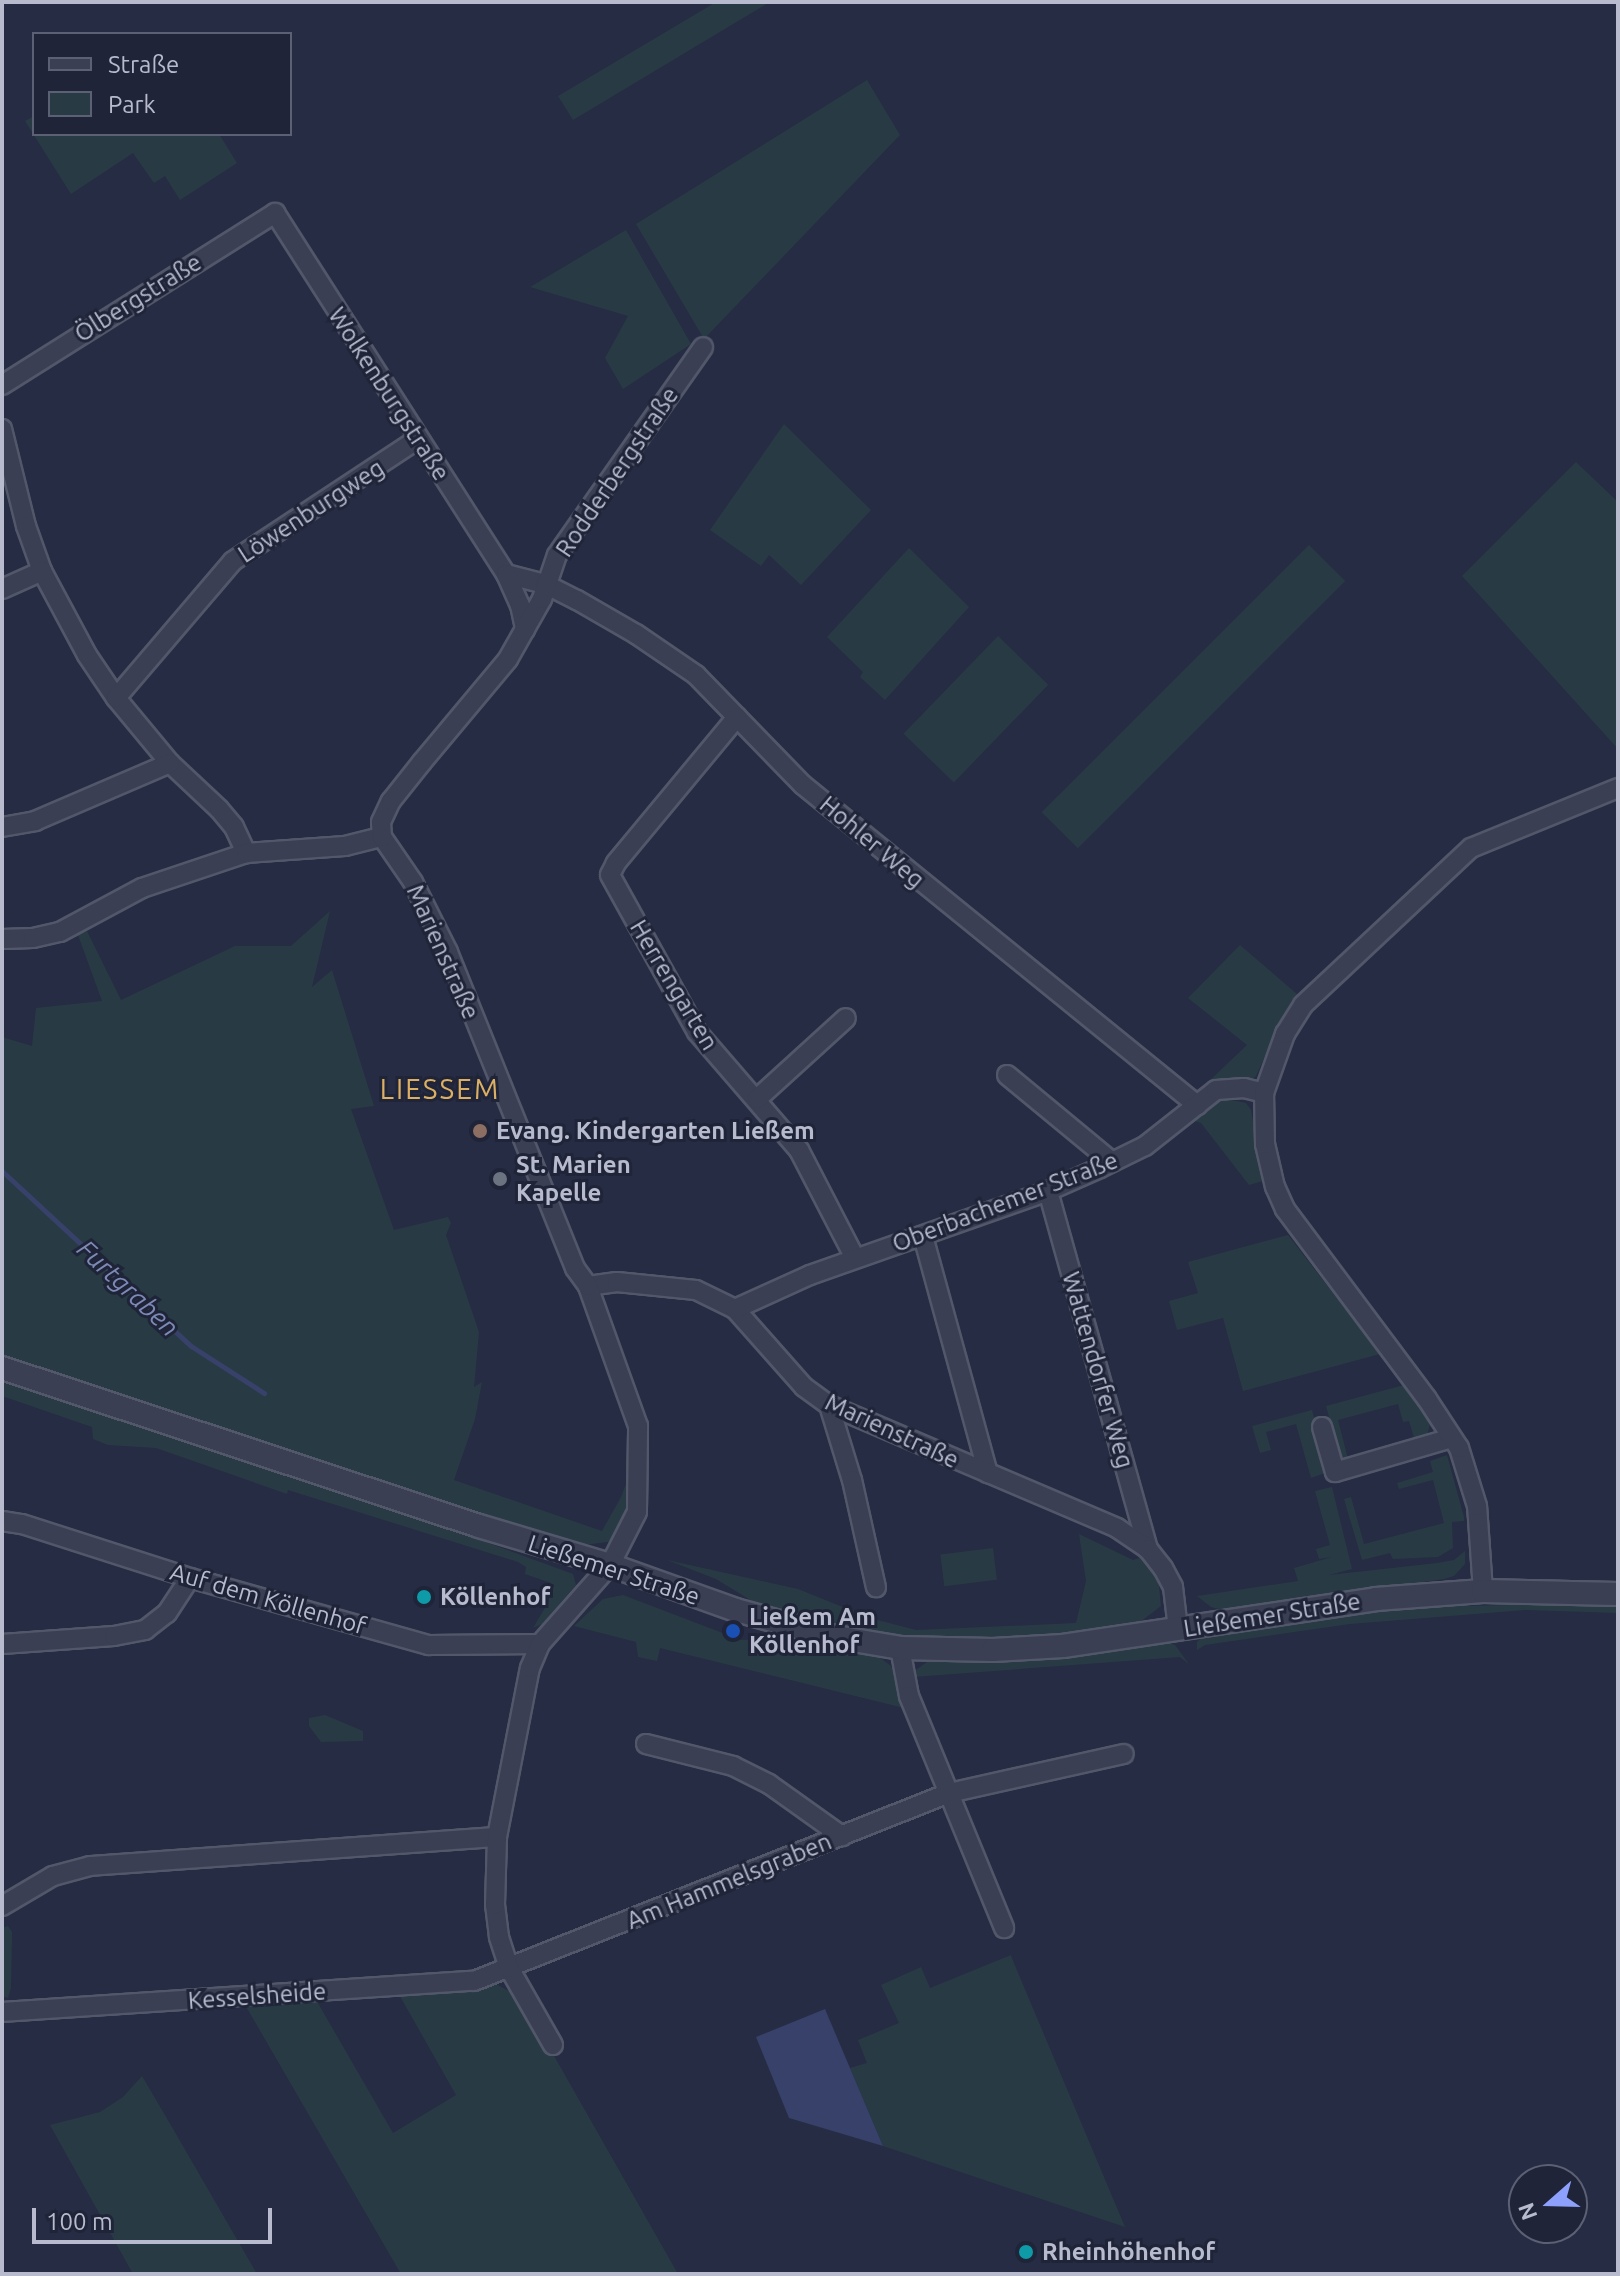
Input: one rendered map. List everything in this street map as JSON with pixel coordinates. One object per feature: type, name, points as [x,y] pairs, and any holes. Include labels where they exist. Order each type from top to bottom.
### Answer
[{"type":"street","name":"Ölbergstraße","points":[[2,385],[275,213]]},
{"type":"street","name":"Wolkenburgstraße","points":[[275,213],[506,574],[520,605],[525,629]]},
{"type":"street","name":"Rodderbergstraße","points":[[382,837],[381,822],[391,801],[508,659],[542,599],[557,555],[703,347]]},
{"type":"street","points":[[2,429],[26,526],[42,571],[87,655],[116,698],[170,763],[234,827],[246,853]]},
{"type":"street","name":"Löwenburgweg","points":[[116,698],[233,561],[418,439]]},
{"type":"street","points":[[2,589],[42,571]]},
{"type":"street","points":[[506,574],[545,584]]},
{"type":"street","name":"Hohler Weg","points":[[545,584],[636,634],[684,667],[803,785],[1197,1105]]},
{"type":"street","name":"Herrengarten","points":[[737,717],[616,863],[610,875],[697,1032],[799,1150],[855,1258]]},
{"type":"street","points":[[2,827],[35,821],[170,763]]},
{"type":"street","points":[[1483,1591],[1477,1506],[1469,1472],[1452,1438],[1285,1209],[1269,1164],[1264,1093],[1285,1034],[1303,1005],[1471,848],[1618,788]]},
{"type":"street","points":[[2,939],[33,938],[60,932],[142,888],[246,853],[303,851],[382,837]]},
{"type":"street","name":"Marienstraße","points":[[382,837],[413,882],[448,952],[575,1268],[588,1286],[617,1282],[696,1290],[735,1309],[804,1387],[829,1405],[1117,1528],[1148,1549],[1173,1587],[1178,1629]]},
{"type":"street","points":[[757,1099],[846,1018]]},
{"type":"street","points":[[1007,1075],[1112,1162]]},
{"type":"street","name":"Oberbachemer Straße","points":[[735,1309],[855,1258],[1048,1191],[1112,1162],[1145,1146],[1216,1090],[1244,1088],[1264,1093]]},
{"type":"street","name":"Wattendorfer Weg","points":[[1048,1191],[1148,1549]]},
{"type":"street","points":[[923,1236],[988,1473]]},
{"type":"street","points":[[553,2045],[509,1968],[499,1937],[495,1905],[497,1837],[530,1668],[540,1644],[610,1565],[637,1512],[638,1426],[588,1286]]},
{"type":"street","name":"Ließemer Straße","points":[[2,1368],[479,1526],[610,1565],[736,1610],[830,1636],[900,1648],[993,1650],[1063,1646],[1376,1599],[1483,1591],[1618,1594]]},
{"type":"street","points":[[829,1405],[852,1480],[876,1587]]},
{"type":"street","points":[[1322,1427],[1335,1472],[1452,1438]]},
{"type":"street","name":"Auf dem Köllenhof","points":[[2,1521],[22,1524],[190,1578],[429,1645],[540,1644]]},
{"type":"street","points":[[2,1644],[114,1636],[145,1630],[167,1613],[190,1578]]},
{"type":"street","points":[[900,1648],[909,1696],[1004,1928]]},
{"type":"street","points":[[646,1744],[733,1766],[769,1784],[842,1836]]},
{"type":"street","name":"Am Hammelsgraben","points":[[509,1968],[949,1793],[1124,1754]]},
{"type":"street","points":[[2,1906],[53,1876],[90,1866],[497,1837]]},
{"type":"street","name":"Kesselsheide","points":[[2,2012],[474,1981],[509,1968]]},
{"type":"green space","points":[[716,2],[770,2],[573,120],[558,96]]},
{"type":"green space","points":[[867,80],[900,135],[704,339],[636,224]]},
{"type":"green space","points":[[32,117],[32,132],[25,121]]},
{"type":"green space","points":[[34,136],[220,136],[237,163],[180,200],[165,176],[154,183],[133,153],[71,194]]},
{"type":"green space","points":[[626,230],[691,344],[623,389],[605,358],[628,316],[530,287]]},
{"type":"green space","points":[[784,424],[871,510],[801,585],[769,555],[761,566],[710,530]]},
{"type":"green space","points":[[1576,462],[1618,502],[1618,749],[1462,576]]},
{"type":"green space","points":[[1309,545],[1345,581],[1078,848],[1042,812]]},
{"type":"green space","points":[[909,548],[969,607],[885,700],[860,677],[863,672],[827,637]]},
{"type":"green space","points":[[998,636],[1048,685],[954,782],[904,734]]},
{"type":"green space","points":[[330,911],[312,987],[332,970],[374,1106],[351,1109],[394,1230],[448,1217],[451,1223],[446,1235],[479,1332],[474,1387],[482,1382],[475,1419],[454,1480],[602,1531],[631,1471],[631,1503],[615,1539],[583,1545],[568,1541],[2,1359],[2,1037],[32,1046],[36,1008],[102,1001],[78,935],[87,931],[121,1000],[235,946],[291,946]]},
{"type":"green space","points":[[1240,945],[1298,995],[1276,1031],[1256,1076],[1251,1080],[1207,1083],[1247,1045],[1188,998]]},
{"type":"green space","points":[[1218,1100],[1246,1103],[1251,1110],[1263,1181],[1249,1185],[1201,1123],[1192,1120]]},
{"type":"green space","points":[[1288,1235],[1380,1354],[1243,1391],[1223,1318],[1177,1330],[1169,1301],[1198,1293],[1188,1262]]},
{"type":"green space","points":[[2,1376],[363,1497],[573,1574],[576,1585],[542,1624],[533,1628],[549,1601],[551,1583],[525,1574],[526,1567],[518,1562],[288,1490],[287,1494],[156,1448],[108,1445],[93,1439],[92,1427],[2,1396]]},
{"type":"green space","points":[[1404,1385],[1431,1420],[1427,1436],[1415,1441],[1409,1421],[1403,1422],[1398,1404],[1338,1420],[1348,1459],[1341,1458],[1326,1406]]},
{"type":"green space","points":[[1312,1410],[1328,1472],[1311,1478],[1296,1424],[1266,1432],[1271,1450],[1260,1453],[1252,1426]]},
{"type":"green space","points":[[1447,1455],[1464,1517],[1464,1521],[1452,1522],[1453,1548],[1438,1557],[1393,1559],[1390,1553],[1362,1560],[1344,1499],[1351,1497],[1364,1544],[1444,1523],[1433,1480],[1399,1489],[1397,1483],[1433,1472],[1430,1461]]},
{"type":"green space","points":[[1332,1487],[1352,1569],[1329,1575],[1454,1560],[1465,1551],[1465,1564],[1454,1576],[1444,1579],[1233,1612],[1211,1607],[1197,1596],[1298,1581],[1294,1568],[1332,1557],[1319,1559],[1316,1549],[1330,1545],[1315,1491]]},
{"type":"green space","points":[[1079,1534],[1133,1560],[1143,1557],[1158,1577],[1161,1606],[1140,1622],[1125,1627],[994,1642],[918,1642],[842,1628],[752,1601],[716,1579],[667,1560],[798,1589],[870,1618],[916,1630],[1076,1623],[1086,1581]]},
{"type":"green space","points":[[993,1548],[997,1580],[944,1586],[940,1554]]},
{"type":"green space","points":[[623,1595],[741,1640],[783,1638],[879,1657],[891,1666],[908,1709],[660,1648],[657,1661],[638,1657],[636,1642],[574,1626],[603,1599]]},
{"type":"green space","points":[[1618,1603],[1618,1613],[1525,1610],[1350,1624],[1205,1645],[1197,1650],[1197,1642],[1203,1636],[1405,1607]]},
{"type":"green space","points":[[1163,1641],[1175,1645],[1189,1664],[1180,1657],[913,1677],[917,1669],[930,1660]]},
{"type":"green space","points":[[325,1715],[363,1731],[363,1741],[321,1742],[309,1726],[309,1718]]},
{"type":"green space","points":[[8,1926],[12,1932],[8,1998],[2,1996],[2,1928]]},
{"type":"green space","points":[[1011,1955],[1125,2227],[883,2146],[850,2068],[867,2063],[858,2040],[899,2023],[881,1985],[921,1967],[930,1988]]},
{"type":"green space","points":[[496,1984],[514,1994],[531,2027],[549,2047],[678,2274],[401,2274],[244,2003],[315,1998],[393,2133],[456,2095],[397,1991]]},
{"type":"green space","points":[[142,2076],[257,2274],[133,2274],[50,2125],[100,2112],[123,2097]]},
{"type":"water","points":[[825,2009],[883,2146],[789,2118],[756,2037]]},
{"type":"waterway","name":"Furtgraben","points":[[2,1171],[191,1346],[264,1393]]},
{"type":"place","name":"Evang. Kindergarten Ließem","points":[[480,1131]]},
{"type":"place","name":"St. Marien Kapelle","points":[[500,1179]]},
{"type":"place","name":"Köllenhof","points":[[424,1597]]},
{"type":"place","name":"Ließem Am Köllenhof","points":[[733,1631]]},
{"type":"place","name":"Rheinhöhenhof","points":[[1026,2252]]},
{"type":"district","name":"LIESSEM","points":[[440,1089]]}]
